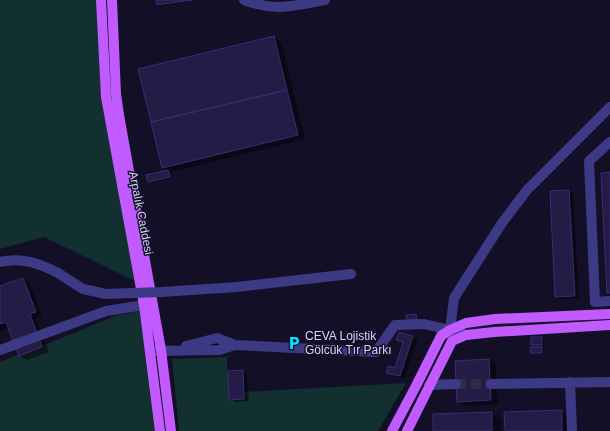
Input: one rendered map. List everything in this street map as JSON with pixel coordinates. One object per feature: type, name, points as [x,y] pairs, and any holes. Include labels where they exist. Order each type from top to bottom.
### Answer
[{"type":"main road","name":"Arpalık Caddesi","points":[[100,0],[106,97],[144,305],[161,350],[160,431]]},
{"type":"main road","points":[[112,0],[116,94],[161,350],[171,431]]},
{"type":"main road","points":[[392,431],[441,336],[450,330],[466,323],[495,319],[610,314]]},
{"type":"main road","points":[[407,431],[452,341],[466,335],[494,332],[610,325]]},
{"type":"street","points":[[244,0],[273,8],[297,6],[325,0]]},
{"type":"street","points":[[450,330],[454,298],[502,223],[527,190],[610,107]]},
{"type":"street","points":[[610,142],[589,161],[595,302],[610,301]]},
{"type":"street","points":[[0,262],[24,261],[44,265],[83,289],[106,294],[198,290],[351,274]]},
{"type":"street","points":[[0,350],[106,311],[144,305]]},
{"type":"street","points":[[161,350],[219,350],[235,345],[376,352],[394,325],[424,324],[466,335]]},
{"type":"street","points":[[570,382],[572,431]]},
{"type":"street","points":[[491,384],[610,382]]},
{"type":"street","points":[[429,385],[456,384]]},
{"type":"green space","points":[[0,0],[101,0],[106,97],[141,284],[44,237],[0,249]]},
{"type":"green space","points":[[145,310],[160,431],[0,431],[0,362],[19,354],[20,356],[42,348],[42,346],[115,316]]},
{"type":"green space","points":[[227,357],[229,400],[244,399],[244,392],[406,383],[378,431],[179,431],[172,359]]},
{"type":"building","points":[[156,0],[192,0],[157,5]]},
{"type":"building","points":[[274,36],[287,90],[151,122],[138,69]]},
{"type":"building","points":[[287,90],[298,135],[162,168],[151,122]]},
{"type":"building","points":[[168,170],[170,177],[148,182],[146,175]]},
{"type":"building","points":[[610,172],[610,293],[607,293],[601,173]]},
{"type":"building","points":[[569,190],[575,296],[555,297],[550,191]]},
{"type":"building","points":[[23,278],[36,312],[30,314],[42,347],[19,356],[6,322],[0,324],[0,286]]},
{"type":"building","points":[[416,314],[417,320],[407,320],[406,315]]},
{"type":"building","points":[[399,332],[413,336],[400,376],[386,373],[388,366],[395,368],[403,342],[396,340]]},
{"type":"building","points":[[531,337],[542,337],[542,345],[531,345]]},
{"type":"building","points":[[530,347],[542,347],[542,353],[531,353]]},
{"type":"building","points":[[489,359],[491,400],[457,402],[455,361]]},
{"type":"building","points":[[243,370],[244,399],[229,400],[228,371]]},
{"type":"building","points":[[562,410],[562,431],[505,431],[504,412]]},
{"type":"building","points":[[492,412],[492,431],[433,431],[433,414]]},
{"type":"tunnel","points":[[456,384],[491,384]]},
{"type":"place","name":"CEVA Lojistik Gölcük Tır Parkı","points":[[294,343]]}]
